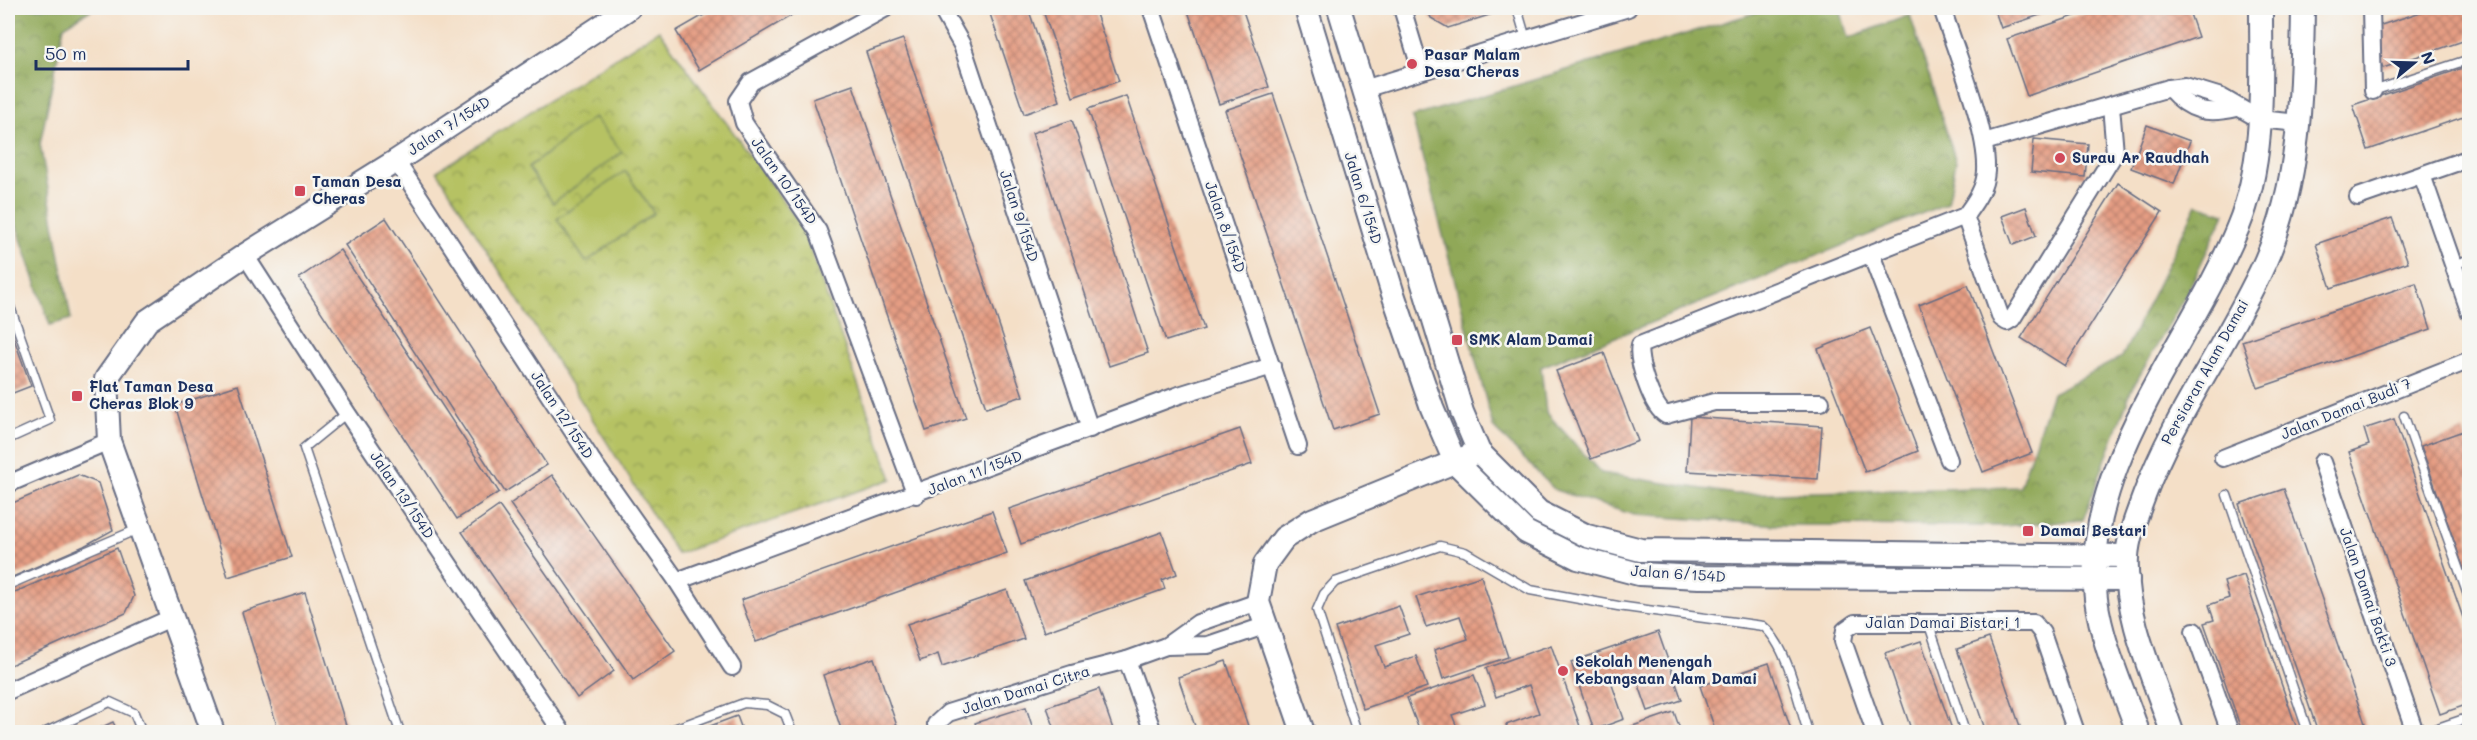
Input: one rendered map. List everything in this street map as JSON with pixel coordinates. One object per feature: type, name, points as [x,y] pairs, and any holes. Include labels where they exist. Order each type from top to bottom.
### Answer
[{"type":"street","name":"Jalan 10/154D","points":[[886,8],[750,82],[738,101],[744,123],[818,231],[916,495]]},
{"type":"street","name":"Jalan 9/154D","points":[[940,8],[962,45],[1090,429]]},
{"type":"street","name":"Jalan 8/154D","points":[[1151,8],[1298,446]]},
{"type":"street","name":"Jalan 6/154D","points":[[1306,8],[1392,291],[1432,408],[1455,462],[1526,532],[1578,558],[1639,574],[2090,585],[2128,579]]},
{"type":"street","name":"Jalan 6/154D","points":[[1339,8],[1462,412],[1479,452],[1539,512],[1587,536],[1641,550],[2088,551],[2127,556]]},
{"type":"street","points":[[1402,8],[1421,71]]},
{"type":"street","points":[[1333,97],[1628,8]]},
{"type":"street","points":[[1821,402],[1714,402],[1666,415],[1660,412],[1652,397],[1638,353],[1640,345],[1965,216],[1982,191],[1986,172],[1984,142],[1942,8]]},
{"type":"street","points":[[2138,732],[2104,635],[2090,585],[2088,551],[2131,430],[2184,335],[2238,227],[2253,180],[2259,119],[2261,8]]},
{"type":"street","name":"Persiaran Alam Damai","points":[[2172,732],[2131,604],[2127,556],[2137,515],[2157,459],[2219,349],[2275,236],[2287,189],[2299,123],[2304,8]]},
{"type":"street","points":[[2371,8],[2373,91]]},
{"type":"street","name":"Jalan 7/154D","points":[[109,441],[106,379],[147,321],[245,255],[396,161],[624,9]]},
{"type":"street","points":[[1984,142],[2169,88],[2185,86],[2221,96],[2259,119],[2299,123]]},
{"type":"street","points":[[1965,216],[2001,318],[2007,322],[2012,319],[2115,153],[2111,106]]},
{"type":"street","points":[[2358,197],[2469,158]]},
{"type":"street","name":"Jalan 12/154D","points":[[396,161],[591,459],[677,581],[732,668]]},
{"type":"street","points":[[2422,175],[2469,313]]},
{"type":"street","points":[[1871,254],[1949,460]]},
{"type":"street","name":"Jalan 13/154D","points":[[245,255],[347,413],[562,732]]},
{"type":"street","name":"Jalan Damai Budi 7","points":[[2223,458],[2469,360]]},
{"type":"street","name":"Jalan 11/154D","points":[[677,581],[916,495],[1179,396],[1272,366]]},
{"type":"street","points":[[1426,474],[1435,442],[1432,408]]},
{"type":"street","points":[[8,484],[109,441],[138,529],[173,617],[213,732]]},
{"type":"street","points":[[1302,732],[1258,602],[1265,564],[1284,538],[1312,520],[1479,452]]},
{"type":"street","name":"Jalan Damai Bakti 3","points":[[2322,462],[2415,732]]},
{"type":"street","points":[[1426,474],[1442,475],[1477,485]]},
{"type":"street","name":"Jalan Damai Citra","points":[[937,732],[936,724],[948,713],[1072,674],[1127,660],[1166,646],[1198,623],[1258,602]]},
{"type":"street","points":[[8,691],[173,617]]},
{"type":"street","name":"Jalan Damai Bistari 1","points":[[1875,732],[1843,641],[1845,630],[1856,623],[2034,623],[2042,633],[2076,732]]},
{"type":"street","name":"Jalan Damai Citra","points":[[1166,646],[1208,645],[1267,625]]},
{"type":"street","points":[[2194,631],[2230,732]]},
{"type":"street","points":[[1127,660],[1153,732]]},
{"type":"lane","points":[[1517,8],[1527,39]]},
{"type":"lane","points":[[2373,91],[2469,59]]},
{"type":"lane","points":[[2453,265],[2469,259]]},
{"type":"lane","points":[[8,301],[50,420],[8,439]]},
{"type":"lane","points":[[347,413],[304,448],[400,732]]},
{"type":"lane","points":[[2404,416],[2469,600]]},
{"type":"lane","points":[[2227,495],[2308,732]]},
{"type":"lane","points":[[8,585],[138,529]]},
{"type":"lane","points":[[1357,732],[1317,610],[1324,594],[1335,582],[1440,546],[1465,552],[1530,590],[1618,606],[1763,626],[1774,634],[1782,652],[1808,732]]},
{"type":"lane","points":[[1928,622],[1965,732]]},
{"type":"lane","points":[[46,732],[110,702],[134,713],[142,732]]},
{"type":"lane","points":[[666,732],[744,703],[767,705],[785,714],[792,732]]},
{"type":"lane","points":[[2426,732],[2469,717]]},
{"type":"green space","points":[[8,8],[94,8],[64,26],[40,144],[71,319],[50,325],[8,200]]},
{"type":"green space","points":[[1771,8],[1840,8],[1848,38],[1910,15],[1956,162],[1948,203],[1541,367],[1546,412],[1601,473],[1735,494],[2020,487],[2052,393],[2122,357],[2197,204],[2225,213],[2188,291],[2131,391],[2083,520],[2004,526],[1778,525],[1634,515],[1555,490],[1493,427],[1412,117]]},
{"type":"green space","points":[[659,30],[802,227],[892,479],[677,554],[437,171]]},
{"type":"green space","points":[[594,117],[622,152],[553,203],[528,168]]},
{"type":"green space","points":[[625,171],[654,213],[586,262],[557,219]]},
{"type":"building","points":[[716,8],[804,8],[699,70],[676,31]]},
{"type":"building","points":[[988,8],[1028,8],[1060,101],[1024,114]]},
{"type":"building","points":[[1042,8],[1094,8],[1119,81],[1073,97]]},
{"type":"building","points":[[1187,8],[1242,8],[1269,87],[1219,104]]},
{"type":"building","points":[[1427,8],[1498,8],[1499,12],[1448,28],[1431,18]]},
{"type":"building","points":[[1994,8],[2061,8],[2001,28]]},
{"type":"building","points":[[2098,8],[2188,8],[2198,37],[2027,96],[2007,39]]},
{"type":"building","points":[[2433,8],[2469,8],[2469,39],[2383,68],[2369,29]]},
{"type":"building","points":[[903,39],[1023,396],[986,408],[866,52]]},
{"type":"building","points":[[2469,66],[2469,115],[2368,150],[2353,105]]},
{"type":"building","points":[[853,85],[966,418],[926,431],[813,99]]},
{"type":"building","points":[[1273,94],[1380,414],[1333,430],[1225,110]]},
{"type":"building","points":[[1126,96],[1204,329],[1166,341],[1088,109]]},
{"type":"building","points":[[1072,120],[1148,353],[1109,366],[1032,133]]},
{"type":"building","points":[[2147,125],[2190,141],[2174,184],[2131,168]]},
{"type":"building","name":"Surau Ar Raudhah","points":[[2034,139],[2088,144],[2085,177],[2031,172]]},
{"type":"building","points":[[2118,183],[2162,212],[2065,366],[2021,338]]},
{"type":"building","points":[[2026,207],[2036,236],[2013,245],[2002,216]]},
{"type":"building","points":[[386,218],[547,465],[505,492],[345,245]]},
{"type":"building","points":[[2392,218],[2408,262],[2331,288],[2316,244]]},
{"type":"building","points":[[340,250],[499,492],[457,519],[299,278]]},
{"type":"building","points":[[2416,283],[2431,329],[2258,388],[2242,341]]},
{"type":"building","points":[[1968,285],[2032,453],[1983,472],[1919,305]]},
{"type":"building","points":[[8,322],[31,386],[8,395]]},
{"type":"building","points":[[1870,328],[1918,451],[1865,472],[1818,349]]},
{"type":"building","points":[[1604,353],[1638,441],[1591,459],[1556,371]]},
{"type":"building","points":[[238,385],[292,557],[228,577],[175,405]]},
{"type":"building","points":[[1690,417],[1822,426],[1818,479],[1687,471]]},
{"type":"building","points":[[2394,419],[2469,635],[2469,704],[2440,714],[2349,452],[2369,445],[2364,429]]},
{"type":"building","points":[[1240,429],[1252,464],[1021,544],[1009,509]]},
{"type":"building","points":[[2463,431],[2469,450],[2469,584],[2421,446]]},
{"type":"building","points":[[78,475],[98,483],[113,530],[84,546],[8,579],[8,505]]},
{"type":"building","points":[[552,475],[675,651],[633,680],[510,504]]},
{"type":"building","points":[[2284,489],[2368,732],[2318,732],[2239,504]]},
{"type":"building","points":[[499,506],[614,671],[577,698],[462,532]]},
{"type":"building","points":[[992,511],[1007,553],[756,642],[741,600]]},
{"type":"building","points":[[1162,532],[1177,574],[1162,580],[1165,589],[1044,632],[1025,581]]},
{"type":"building","points":[[117,548],[134,596],[126,613],[8,666],[8,595]]},
{"type":"building","points":[[2244,575],[2298,732],[2242,732],[2204,623],[2214,620],[2209,605],[2229,598],[2224,582]]},
{"type":"building","points":[[1481,576],[1508,657],[1443,679],[1434,650],[1468,639],[1460,616],[1426,627],[1416,597]]},
{"type":"building","points":[[1007,590],[1024,639],[942,667],[938,654],[920,661],[907,624]]},
{"type":"building","points":[[305,592],[348,732],[279,732],[242,612]]},
{"type":"building","points":[[1399,606],[1409,634],[1376,645],[1384,667],[1416,656],[1427,687],[1363,709],[1335,628]]},
{"type":"building","points":[[1658,632],[1682,700],[1648,711],[1635,674],[1611,682],[1624,719],[1594,730],[1571,662]]},
{"type":"building","points":[[1989,638],[2022,732],[1986,732],[1957,649]]},
{"type":"building","points":[[1921,641],[1953,732],[1912,732],[1885,653]]},
{"type":"building","points":[[1551,645],[1582,732],[1509,732],[1506,725],[1539,713],[1529,685],[1496,697],[1486,668]]},
{"type":"building","points":[[874,658],[899,732],[842,732],[823,675]]},
{"type":"building","points":[[1226,661],[1250,732],[1197,732],[1178,677]]},
{"type":"building","points":[[1769,663],[1792,732],[1716,732],[1700,686]]},
{"type":"building","points":[[1474,675],[1485,704],[1452,715],[1459,732],[1420,732],[1407,698]]},
{"type":"building","points":[[1099,689],[1114,732],[1056,732],[1047,707]]},
{"type":"building","points":[[1026,707],[1034,732],[978,732],[975,723]]},
{"type":"building","points":[[1674,712],[1681,732],[1615,732]]},
{"type":"building","points":[[737,716],[743,732],[694,732]]},
{"type":"building","points":[[113,722],[118,732],[91,732]]},
{"type":"place","name":"Pasar Malam Desa Cheras","points":[[1412,64]]},
{"type":"place","name":"Surau Ar Raudhah","points":[[2060,158]]},
{"type":"place","name":"Taman Desa Cheras","points":[[300,191]]},
{"type":"place","name":"SMK Alam Damai","points":[[1457,340]]},
{"type":"place","name":"Flat Taman Desa Cheras Blok 9","points":[[77,396]]},
{"type":"place","name":"Damai Bestari","points":[[2028,531]]},
{"type":"place","name":"Sekolah Menengah Kebangsaan Alam Damai","points":[[1563,671]]}]
